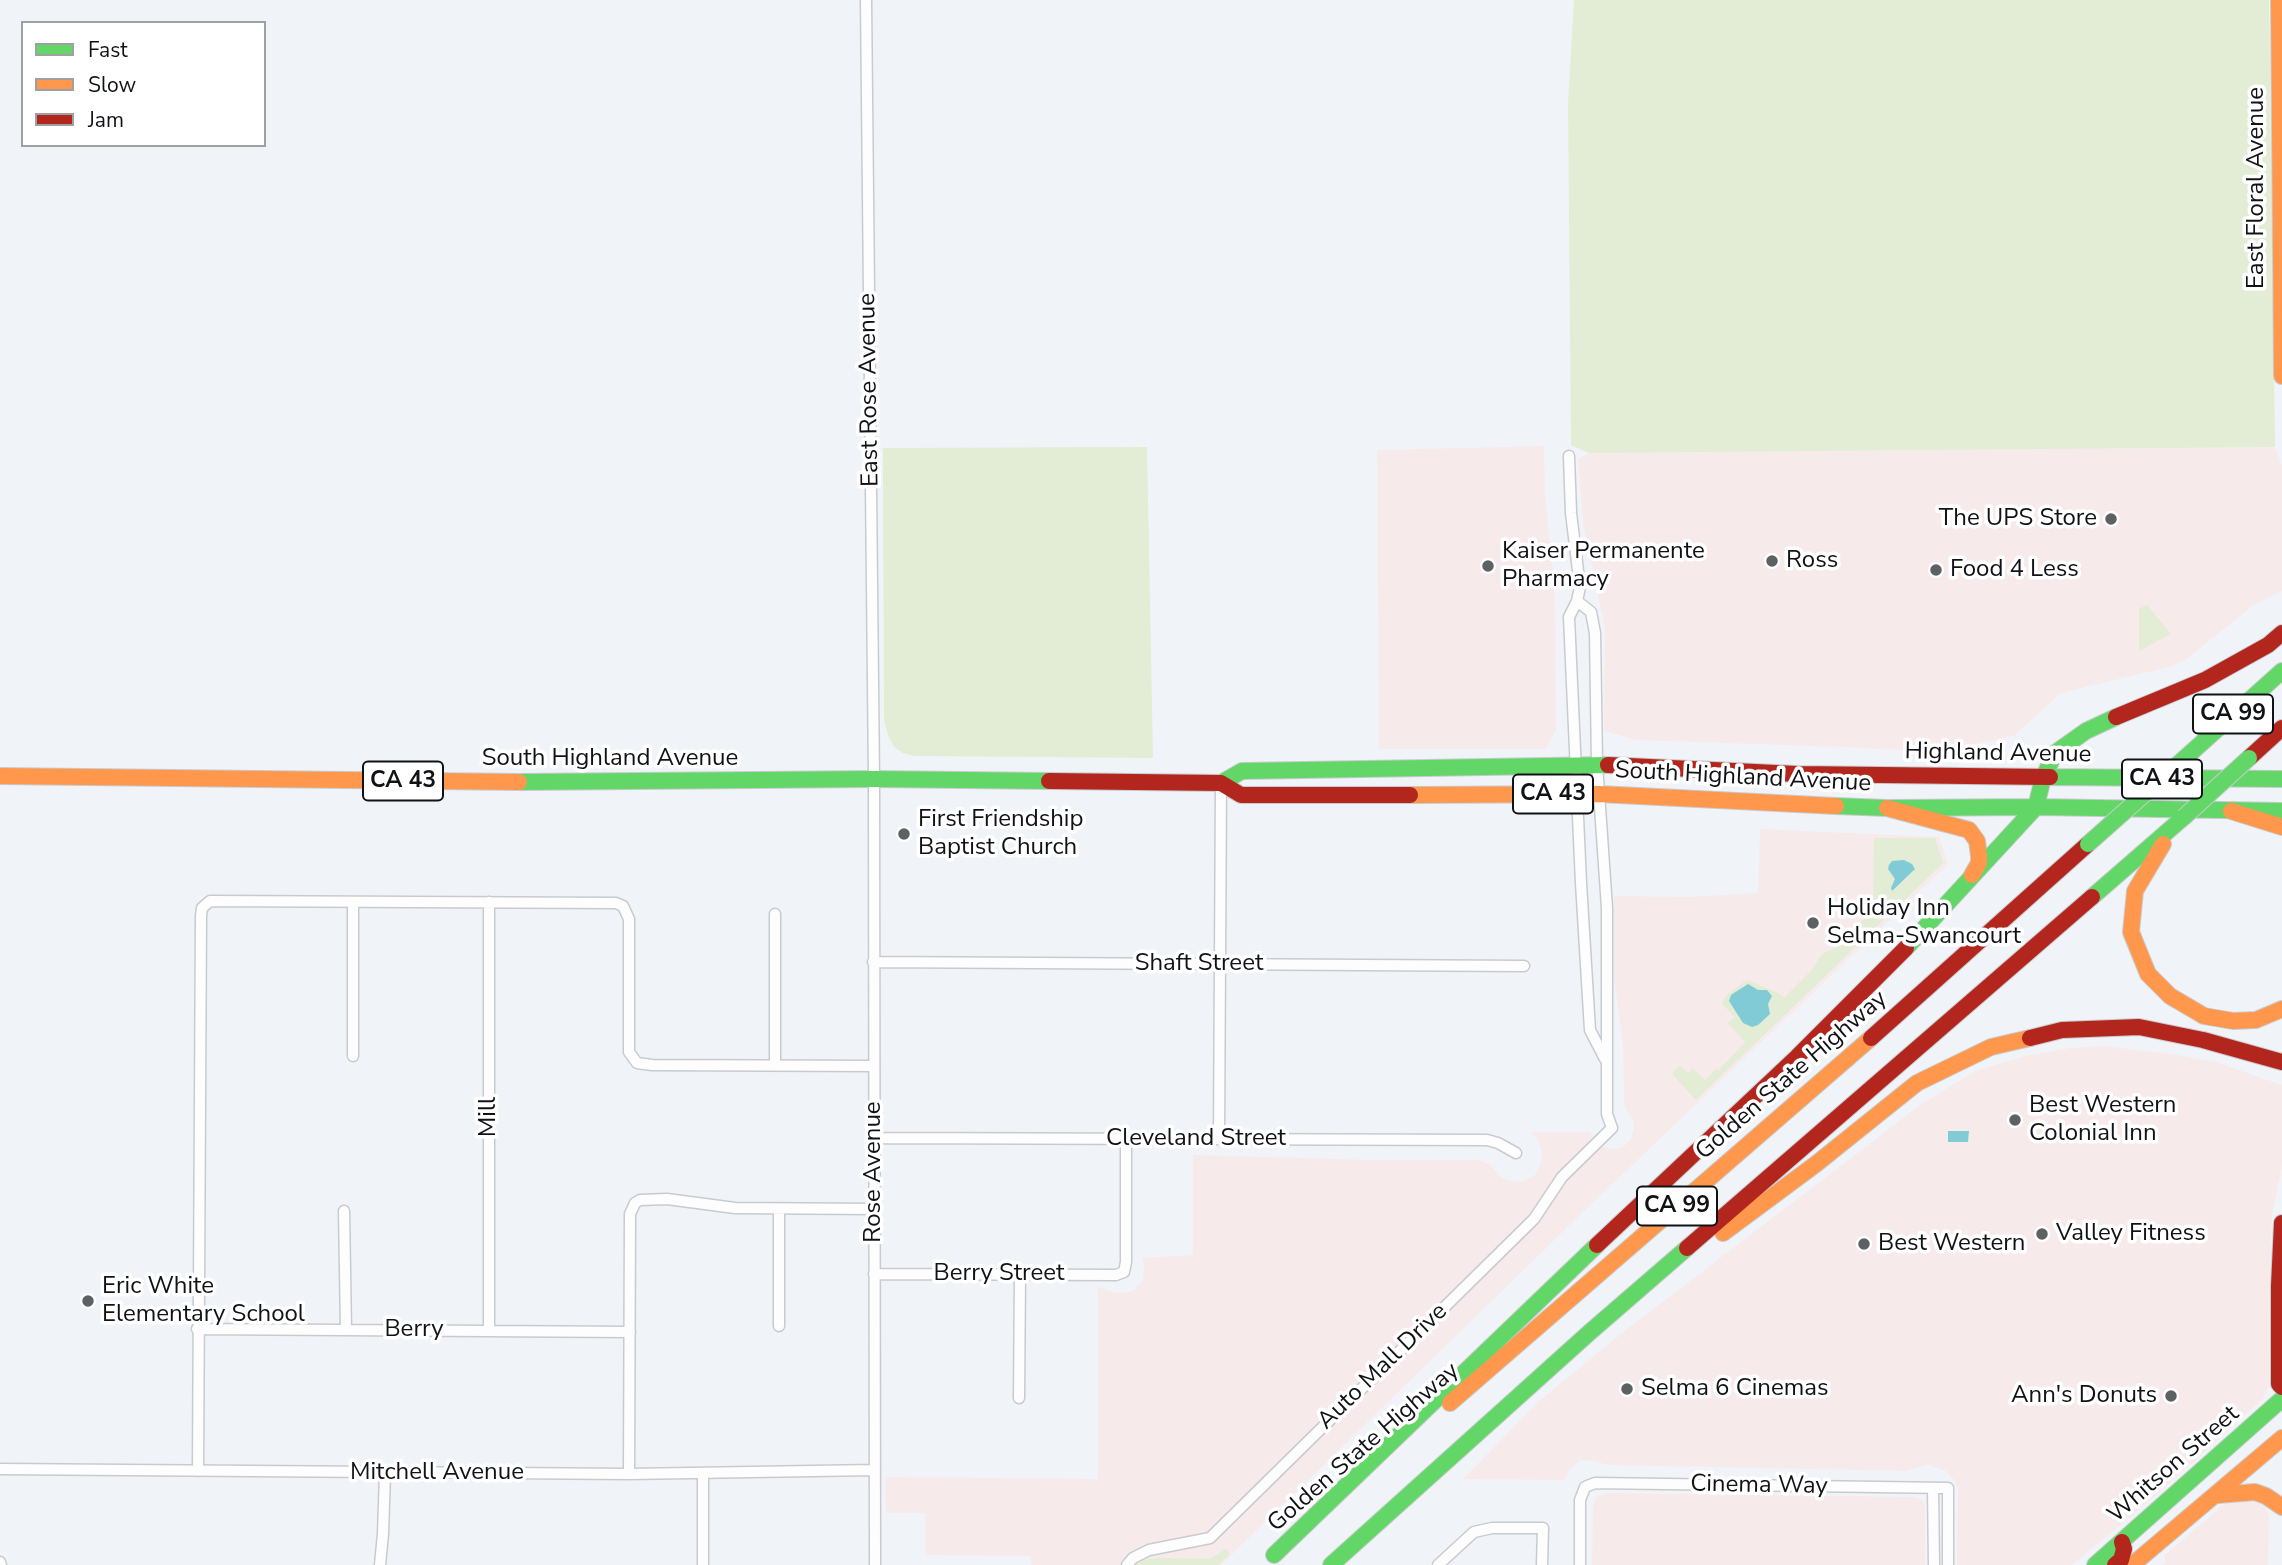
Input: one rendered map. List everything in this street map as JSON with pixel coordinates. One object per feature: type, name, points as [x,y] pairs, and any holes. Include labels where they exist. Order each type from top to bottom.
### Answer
[{"type":"main road","name":"East Floral Avenue","points":[[2279,0],[2282,376]]},
{"type":"main road","points":[[1269,1560],[1869,987],[1928,927],[2036,807],[2043,778],[2054,753],[2086,731],[2148,702],[2205,680],[2268,645],[2282,633]]},
{"type":"main road","name":"Golden State Highway","points":[[1269,1560],[1851,1056],[2282,671]]},
{"type":"main road","name":"CA 99","points":[[1331,1565],[1590,1332],[2153,849],[2184,817],[2282,728]]},
{"type":"main road","name":"South Highland Avenue","points":[[1221,783],[1242,771],[1597,764],[1797,774]]},
{"type":"main road","name":"Highland Avenue","points":[[1797,774],[2282,779]]},
{"type":"main road","name":"South Highland Avenue","points":[[0,776],[585,783],[874,779],[1221,783],[1241,795],[1599,794],[1887,808]]},
{"type":"main road","name":"CA 43","points":[[1887,808],[2036,807],[2282,811]]},
{"type":"main road","points":[[1887,808],[1969,830],[1977,841],[1979,863],[1968,882]]},
{"type":"main road","points":[[2231,811],[2282,827]]},
{"type":"main road","points":[[2153,849],[2135,891],[2131,932],[2148,974],[2170,996],[2204,1016],[2233,1021],[2256,1020],[2282,1009]]},
{"type":"main road","points":[[1590,1332],[1816,1164],[1917,1083],[1991,1047],[2062,1030],[2139,1027],[2203,1040],[2282,1062]]},
{"type":"main road","points":[[2282,1223],[2279,1349],[2279,1384],[2282,1387]]},
{"type":"main road","name":"Whitson Street","points":[[2095,1565],[2282,1399]]},
{"type":"main road","name":"Whitson Street","points":[[2136,1561],[2282,1438]]},
{"type":"main road","points":[[2136,1561],[2148,1532],[2178,1506],[2198,1482],[2198,1474]]},
{"type":"main road","points":[[2214,1496],[2255,1492],[2282,1507]]},
{"type":"main road","points":[[2115,1565],[2121,1560],[2124,1549],[2122,1542]]},
{"type":"street","name":"East Rose Avenue","points":[[866,0],[874,779]]},
{"type":"street","points":[[1569,456],[1571,513],[1580,587],[1569,617],[1574,765],[1590,1030],[1606,1062]]},
{"type":"street","points":[[1577,600],[1591,612],[1595,633],[1597,764],[1607,908],[1606,1062]]},
{"type":"street","name":"Rose Avenue","points":[[874,779],[875,1565]]},
{"type":"street","points":[[1219,1138],[1221,783]]},
{"type":"street","points":[[198,1471],[202,908],[206,903],[216,900],[616,903],[623,906],[627,912],[630,929],[629,1052],[637,1063],[874,1066]]},
{"type":"street","points":[[353,1056],[354,902]]},
{"type":"street","name":"Mill","points":[[489,902],[489,1331]]},
{"type":"street","points":[[775,914],[775,1065]]},
{"type":"street","name":"Shaft Street","points":[[873,962],[1524,966]]},
{"type":"street","name":"Auto Mall Drive","points":[[1127,1565],[1133,1558],[1149,1550],[1210,1538],[1534,1220],[1562,1177],[1612,1128],[1606,1114],[1606,1062]]},
{"type":"street","name":"Cleveland Street","points":[[874,1138],[1487,1140],[1516,1153]]},
{"type":"street","name":"Berry Street","points":[[874,1274],[1116,1275],[1124,1272],[1126,1140]]},
{"type":"street","points":[[629,1474],[630,1214],[635,1202],[667,1199],[735,1208],[874,1209]]},
{"type":"street","points":[[779,1210],[779,1326]]},
{"type":"street","points":[[344,1211],[345,1330]]},
{"type":"street","points":[[1019,1398],[1020,1275]]},
{"type":"street","name":"Berry","points":[[197,1328],[630,1332]]},
{"type":"street","name":"Mitchell Avenue","points":[[0,1469],[629,1474],[874,1470]]},
{"type":"street","points":[[380,1565],[385,1473]]},
{"type":"street","points":[[703,1474],[703,1565]]},
{"type":"street","name":"Cinema Way","points":[[1580,1565],[1580,1500],[1585,1487],[1595,1483],[1933,1488]]},
{"type":"street","points":[[1934,1565],[1933,1488],[1948,1488],[1948,1565]]},
{"type":"street","points":[[1437,1565],[1475,1532],[1492,1528],[1543,1528],[1542,1565]]},
{"type":"shaded area","points":[[1544,446],[1545,493],[1555,593],[1556,730],[1546,749],[1379,749],[1377,450]]},
{"type":"shaded area","points":[[2275,447],[2282,465],[2282,591],[2254,605],[2184,661],[2061,693],[2014,736],[1934,752],[1636,740],[1604,731],[1605,628],[1583,524],[1578,459],[1589,453]]},
{"type":"shaded area","points":[[1760,829],[1939,837],[1948,864],[1582,1213],[1221,1565],[1031,1565],[1031,1556],[925,1555],[925,1513],[886,1513],[885,1477],[1098,1479],[1098,1287],[1117,1293],[1129,1292],[1143,1280],[1142,1258],[1193,1255],[1193,1155],[1478,1160],[1489,1164],[1502,1178],[1515,1182],[1535,1175],[1540,1165],[1542,1154],[1539,1142],[1531,1132],[1590,1132],[1602,1147],[1623,1147],[1630,1140],[1634,1129],[1624,1099],[1623,1045],[1614,978],[1614,896],[1688,897],[1758,893]]},
{"type":"shaded area","points":[[2104,1046],[2216,1062],[2282,1085],[2282,1166],[2272,1214],[2269,1385],[2263,1399],[2147,1503],[2072,1565],[1957,1565],[1958,1490],[1955,1481],[1946,1471],[1928,1465],[1905,1471],[1607,1465],[1581,1460],[1571,1468],[1564,1480],[1463,1479],[1539,1401],[1627,1329],[1919,1106],[1975,1071],[2025,1056],[2070,1048]]},
{"type":"shaded area","points":[[1606,1493],[1916,1497],[1924,1502],[1925,1508],[1925,1565],[1592,1565],[1593,1506],[1596,1497]]},
{"type":"shaded area","points":[[2254,1499],[2266,1508],[2269,1517],[2268,1565],[2161,1565],[2165,1562],[2165,1555],[2224,1504],[2230,1500]]},
{"type":"green space","points":[[1574,0],[2269,0],[2275,447],[1589,453],[1571,445],[1568,103]]},
{"type":"green space","points":[[1147,447],[1153,758],[914,756],[894,747],[884,720],[883,448]]},
{"type":"green space","points":[[2147,605],[2171,634],[2139,651],[2139,609]]},
{"type":"green space","points":[[1874,838],[1935,838],[1943,863],[1696,1100],[1672,1074],[1680,1065],[1688,1073],[1693,1068],[1705,1080],[1716,1069],[1718,1071],[1745,1042],[1728,1023],[1734,1017],[1722,1003],[1727,995],[1747,980],[1784,998],[1812,970],[1822,954],[1843,945],[1846,937],[1873,911]]},
{"type":"green space","points":[[1226,1549],[1230,1554],[1218,1565],[1135,1565],[1157,1558],[1209,1559]]},
{"type":"water","points":[[1904,860],[1915,869],[1892,891],[1895,879],[1888,869],[1889,865],[1892,861]]},
{"type":"water","points":[[1748,984],[1758,990],[1767,990],[1772,996],[1768,1004],[1770,1014],[1752,1027],[1743,1023],[1729,1001],[1731,995]]},
{"type":"water","points":[[1948,1131],[1969,1131],[1968,1142],[1948,1142]]},
{"type":"traffic: fast","points":[[2185,758],[2282,671]]},
{"type":"traffic: fast","points":[[1906,948],[2036,807],[2043,778],[2055,753],[2086,731],[2116,717]]},
{"type":"traffic: fast","points":[[2088,844],[2185,758]]},
{"type":"traffic: fast","points":[[2184,817],[2249,758]]},
{"type":"traffic: fast","points":[[1221,783],[1242,771],[1608,765]]},
{"type":"traffic: fast","points":[[2050,777],[2282,779]]},
{"type":"traffic: fast","points":[[519,782],[874,779],[1049,781]]},
{"type":"traffic: fast","points":[[1836,806],[2282,811]]},
{"type":"traffic: fast","points":[[2092,897],[2184,817]]},
{"type":"traffic: fast","points":[[1274,1555],[1597,1245]]},
{"type":"traffic: fast","points":[[1331,1565],[1687,1248]]},
{"type":"traffic: fast","points":[[2095,1565],[2282,1399]]},
{"type":"traffic: slow","points":[[2279,0],[2282,376]]},
{"type":"traffic: slow","points":[[0,776],[519,782]]},
{"type":"traffic: slow","points":[[1410,795],[1599,794],[1836,806]]},
{"type":"traffic: slow","points":[[1887,808],[1969,830],[1977,841],[1979,856],[1979,863],[1972,875]]},
{"type":"traffic: slow","points":[[2231,811],[2282,827]]},
{"type":"traffic: slow","points":[[2163,844],[2135,891],[2131,932],[2148,974],[2170,996],[2204,1016],[2233,1021],[2256,1020],[2282,1009]]},
{"type":"traffic: slow","points":[[1450,1403],[1871,1038]]},
{"type":"traffic: slow","points":[[1723,1233],[1816,1164],[1917,1083],[1991,1047],[2030,1038]]},
{"type":"traffic: slow","points":[[2132,1565],[2282,1438]]},
{"type":"traffic: slow","points":[[2218,1495],[2255,1492],[2282,1507]]},
{"type":"traffic: jam","points":[[2116,717],[2205,680],[2268,645],[2282,633]]},
{"type":"traffic: jam","points":[[2249,758],[2282,728]]},
{"type":"traffic: jam","points":[[1608,765],[1797,774],[2050,777]]},
{"type":"traffic: jam","points":[[1049,781],[1221,783],[1241,795],[1410,795]]},
{"type":"traffic: jam","points":[[1871,1038],[2088,844]]},
{"type":"traffic: jam","points":[[1687,1248],[2092,897]]},
{"type":"traffic: jam","points":[[1597,1245],[1797,1057],[1906,948]]},
{"type":"traffic: jam","points":[[2030,1038],[2062,1030],[2139,1027],[2203,1040],[2282,1062]]},
{"type":"traffic: jam","points":[[2282,1223],[2279,1286],[2279,1384],[2282,1387]]},
{"type":"traffic: jam","points":[[2115,1565],[2121,1560],[2124,1549],[2122,1542]]},
{"type":"place","name":"The UPS Store","points":[[2111,519]]},
{"type":"place","name":"Ross","points":[[1772,561]]},
{"type":"place","name":"Kaiser Permanente Pharmacy","points":[[1488,566]]},
{"type":"place","name":"Food 4 Less","points":[[1936,570]]},
{"type":"place","name":"First Friendship Baptist Church","points":[[904,834]]},
{"type":"place","name":"Holiday Inn Selma-Swancourt","points":[[1813,923]]},
{"type":"place","name":"Best Western Colonial Inn","points":[[2015,1120]]},
{"type":"place","name":"Valley Fitness","points":[[2042,1234]]},
{"type":"place","name":"Best Western","points":[[1864,1244]]},
{"type":"place","name":"Eric White Elementary School","points":[[88,1301]]},
{"type":"place","name":"Selma 6 Cinemas","points":[[1627,1389]]},
{"type":"place","name":"Ann's Donuts","points":[[2171,1396]]}]
